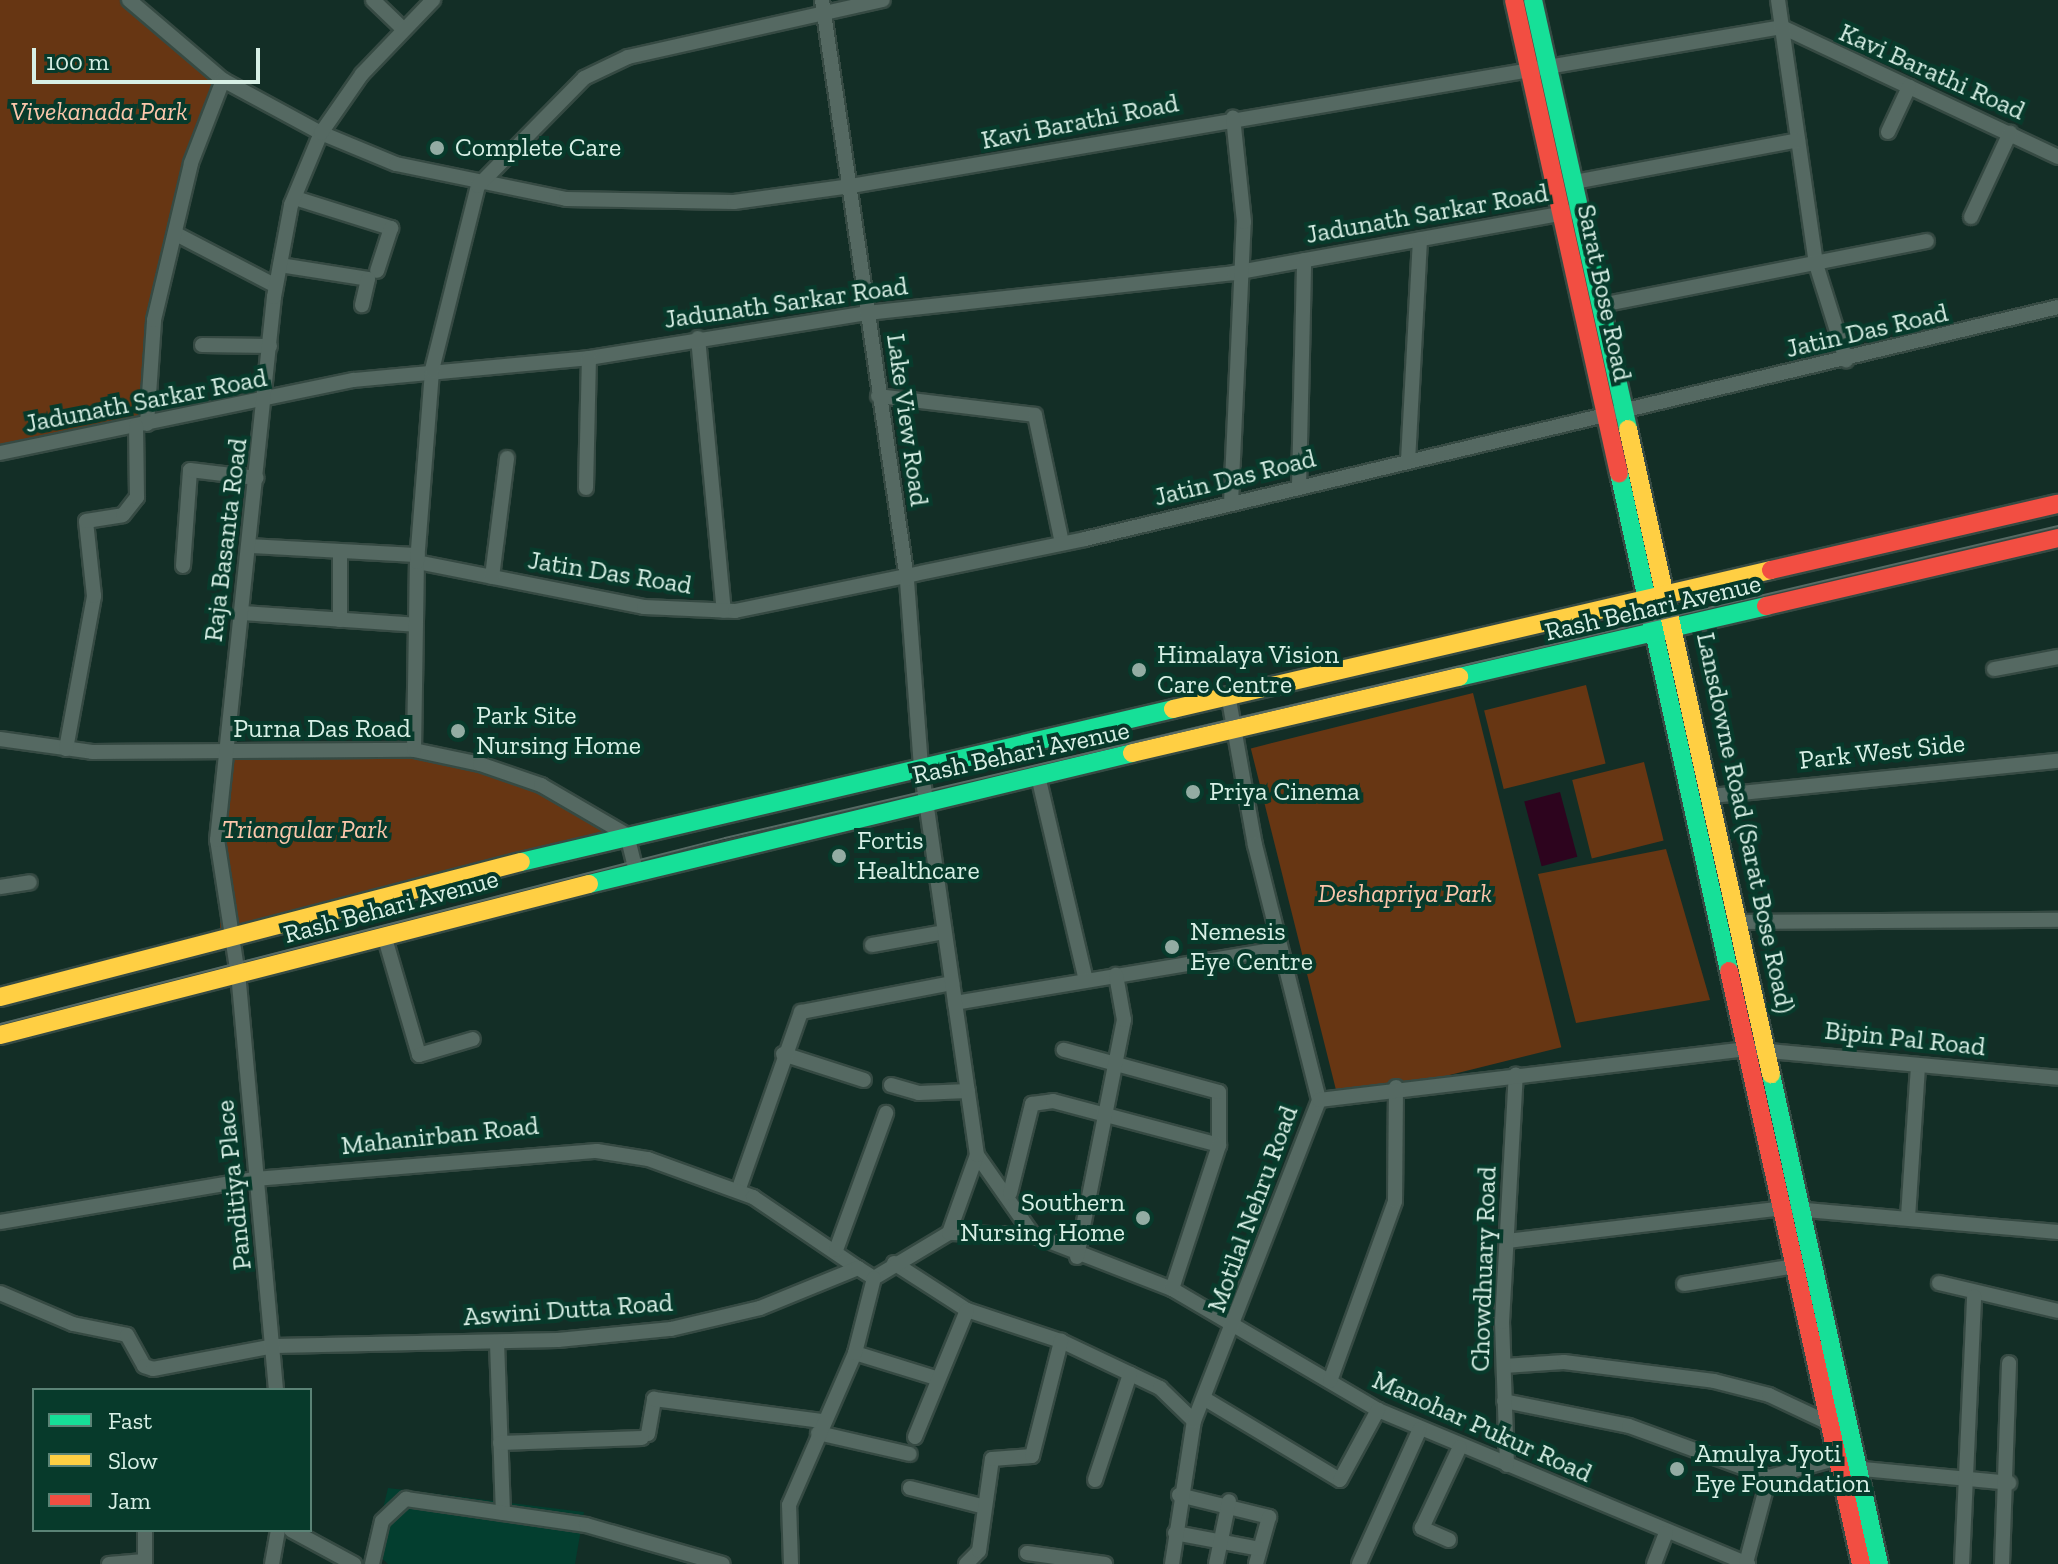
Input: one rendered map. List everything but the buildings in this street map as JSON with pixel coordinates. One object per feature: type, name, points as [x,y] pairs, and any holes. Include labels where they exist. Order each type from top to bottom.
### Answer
[{"type":"main road","name":"Sarat Bose Road","points":[[1514,0],[1642,597]]},
{"type":"main road","name":"Lansdowne Road (Sarat Bose Road)","points":[[1533,0],[1581,210],[1622,411],[1676,630],[1770,1051],[1862,1469],[1879,1564]]},
{"type":"main road","name":"Rash Behari Avenue","points":[[0,997],[229,941],[627,835],[1666,591],[2058,504]]},
{"type":"main road","points":[[2003,515],[2011,549]]},
{"type":"main road","name":"Rash Behari Avenue","points":[[0,1035],[636,871],[926,800],[1676,630],[2058,538]]},
{"type":"main road","name":"Lansdowne Road (Sarat Bose Road)","points":[[1642,597],[1747,1049],[1861,1564]]},
{"type":"street","name":"Kavi Barathi Road","points":[[129,0],[223,80],[321,133],[478,186],[638,202],[734,202],[851,186],[1527,67],[1782,27],[2058,157]]},
{"type":"street","points":[[373,0],[403,29]]},
{"type":"street","name":"Raja Basanta Road","points":[[229,941],[217,840],[223,753],[250,546],[280,265],[295,198],[321,133],[403,29],[433,0]]},
{"type":"street","points":[[414,750],[418,558],[432,370],[478,186],[584,78],[628,57],[822,5],[883,0]]},
{"type":"street","points":[[1778,0],[1816,264],[1846,360]]},
{"type":"street","name":"Lake View Road","points":[[822,5],[907,579],[926,800]]},
{"type":"street","points":[[66,749],[94,596],[86,521],[123,515],[137,497],[154,320],[178,235],[191,163],[223,80]]},
{"type":"street","points":[[1888,132],[1909,87]]},
{"type":"street","points":[[1231,503],[1243,271],[1233,118]]},
{"type":"street","points":[[1971,217],[2010,133]]},
{"type":"street","points":[[1574,182],[1798,140]]},
{"type":"street","points":[[295,198],[391,228],[377,271]]},
{"type":"street","name":"Jadunath Sarkar Road","points":[[0,453],[432,370],[589,358],[867,313],[1243,271],[1581,210]]},
{"type":"street","points":[[178,235],[276,286]]},
{"type":"street","points":[[1408,461],[1420,239]]},
{"type":"street","points":[[1601,305],[1927,241]]},
{"type":"street","points":[[1299,487],[1304,260]]},
{"type":"street","points":[[280,265],[368,279],[362,305]]},
{"type":"street","name":"Jatin Das Road","points":[[250,546],[418,558],[492,577],[684,613],[724,611],[907,579],[1846,360],[2058,307]]},
{"type":"street","points":[[698,338],[724,611]]},
{"type":"street","points":[[202,345],[270,346]]},
{"type":"street","points":[[586,488],[589,358]]},
{"type":"street","points":[[878,396],[1035,415],[1062,543]]},
{"type":"street","points":[[492,577],[507,458]]},
{"type":"street","points":[[183,566],[190,470],[257,478]]},
{"type":"street","points":[[340,552],[340,620]]},
{"type":"street","points":[[242,613],[416,625]]},
{"type":"street","points":[[1994,669],[2058,657]]},
{"type":"street","points":[[1228,694],[1279,949],[1319,1100]]},
{"type":"street","name":"Purna Das Road","points":[[0,739],[66,749],[223,753],[414,750],[541,785],[627,835]]},
{"type":"street","name":"Park West Side","points":[[1711,796],[2058,761]]},
{"type":"street","points":[[1038,776],[1086,980]]},
{"type":"street","points":[[926,800],[977,1155],[949,1233]]},
{"type":"street","points":[[627,835],[636,871]]},
{"type":"street","points":[[0,887],[30,882]]},
{"type":"street","points":[[1740,922],[2058,920]]},
{"type":"street","points":[[872,945],[944,932]]},
{"type":"street","points":[[384,935],[419,1055],[473,1039]]},
{"type":"street","name":"Panditiya Place","points":[[229,941],[238,975],[255,1179],[275,1346],[276,1388]]},
{"type":"street","points":[[955,1003],[1279,949]]},
{"type":"street","points":[[1077,1257],[1103,1113],[1124,1020],[1116,975]]},
{"type":"street","points":[[738,1191],[783,1054],[809,1006],[952,983]]},
{"type":"street","name":"Bipin Pal Road","points":[[1747,1049],[2058,1078]]},
{"type":"street","name":"Motilal Nehru Road","points":[[1172,1564],[1179,1495],[1194,1421],[1238,1325],[1319,1100],[1396,1087],[1747,1049]]},
{"type":"street","points":[[1064,1050],[1219,1092],[1219,1145],[1172,1289]]},
{"type":"street","points":[[783,1054],[864,1080]]},
{"type":"street","points":[[1908,1217],[1918,1066]]},
{"type":"street","name":"Chowdhuary Road","points":[[1507,1465],[1504,1366],[1516,1074]]},
{"type":"street","points":[[891,1085],[919,1093],[968,1091]]},
{"type":"street","points":[[1330,1381],[1395,1201],[1396,1087]]},
{"type":"street","points":[[1010,1193],[1032,1104],[1103,1113],[1219,1145]]},
{"type":"street","points":[[836,1250],[886,1113]]},
{"type":"street","name":"Mahanirban Road","points":[[0,1222],[255,1179],[554,1149],[648,1159],[738,1191],[836,1250],[858,1268]]},
{"type":"street","points":[[977,1155],[1010,1193],[1033,1235]]},
{"type":"street","points":[[1507,1241],[1783,1208],[1861,1219],[1908,1217],[2058,1232]]},
{"type":"street","points":[[791,1564],[789,1505],[819,1427],[855,1353],[874,1278],[894,1263],[949,1233],[1033,1235]]},
{"type":"street","name":"Manohar Pukur Road","points":[[1033,1235],[1077,1257],[1172,1289],[1378,1410],[1666,1533],[1747,1564]]},
{"type":"street","points":[[894,1263],[967,1310],[1061,1341],[1160,1388],[1194,1421]]},
{"type":"street","points":[[1684,1284],[1795,1266]]},
{"type":"street","points":[[858,1268],[874,1278]]},
{"type":"street","name":"Aswini Dutta Road","points":[[0,1293],[73,1324],[127,1335],[149,1368],[275,1346],[497,1342],[671,1329],[760,1308],[858,1268]]},
{"type":"street","points":[[1939,1283],[1974,1296],[2058,1311]]},
{"type":"street","points":[[1962,1564],[1974,1296]]},
{"type":"street","points":[[915,1437],[936,1378],[967,1310]]},
{"type":"street","points":[[966,1564],[979,1551],[992,1459],[1032,1456],[1061,1341]]},
{"type":"street","points":[[497,1342],[503,1513]]},
{"type":"street","points":[[855,1353],[936,1378]]},
{"type":"street","points":[[1504,1366],[1564,1362],[1714,1381],[1769,1395],[1831,1424]]},
{"type":"street","points":[[2002,1564],[2009,1483],[2009,1363]]},
{"type":"street","points":[[1095,1480],[1130,1374]]},
{"type":"street","points":[[500,1443],[645,1436],[654,1399],[819,1427],[910,1454]]},
{"type":"street","points":[[1205,1399],[1340,1480],[1378,1410]]},
{"type":"street","points":[[1504,1401],[1629,1426],[1769,1477],[1838,1458]]},
{"type":"street","points":[[1359,1564],[1420,1429]]},
{"type":"street","points":[[1449,1540],[1422,1528],[1460,1447]]},
{"type":"street","points":[[1862,1469],[2009,1483]]},
{"type":"street","points":[[1747,1564],[1769,1477]]},
{"type":"street","points":[[910,1488],[985,1507]]},
{"type":"street","points":[[1179,1495],[1229,1503],[1269,1517],[1256,1564]]},
{"type":"street","points":[[372,1564],[382,1521],[406,1499],[586,1525],[723,1564]]},
{"type":"street","points":[[1216,1564],[1229,1503]]},
{"type":"street","points":[[109,1564],[144,1562],[145,1532]]},
{"type":"street","points":[[272,1564],[278,1532]]},
{"type":"street","points":[[295,1532],[354,1564]]},
{"type":"street","points":[[1175,1533],[1260,1549]]},
{"type":"street","points":[[1654,1564],[1666,1533]]},
{"type":"street","points":[[1027,1553],[1105,1564]]},
{"type":"shaded area","points":[[1560,792],[1577,857],[1542,866],[1524,802]]},
{"type":"shaded area","points":[[388,1488],[584,1512],[575,1564],[388,1564],[373,1550]]},
{"type":"green space","name":"Vivekanada Park","points":[[0,0],[124,0],[217,83],[187,160],[141,415],[0,446]]},
{"type":"green space","points":[[1586,685],[1606,764],[1504,789],[1484,710]]},
{"type":"green space","name":"Deshapriya Park","points":[[1473,693],[1561,1047],[1339,1103],[1251,748]]},
{"type":"green space","name":"Triangular Park","points":[[413,755],[476,766],[538,790],[610,832],[220,930],[226,757]]},
{"type":"green space","points":[[1644,762],[1664,841],[1592,858],[1572,780]]},
{"type":"green space","points":[[1666,849],[1710,1000],[1576,1023],[1538,874]]},
{"type":"tram line","points":[[0,1024],[725,838],[2058,526]]},
{"type":"traffic: fast","points":[[1533,0],[1628,429]]},
{"type":"traffic: fast","points":[[1619,473],[1729,971]]},
{"type":"traffic: fast","points":[[1459,677],[1766,606]]},
{"type":"traffic: fast","points":[[521,862],[1173,709]]},
{"type":"traffic: fast","points":[[589,884],[1132,753]]},
{"type":"traffic: fast","points":[[1771,1074],[1879,1564]]},
{"type":"traffic: slow","points":[[1628,429],[1771,1074]]},
{"type":"traffic: slow","points":[[1173,709],[1771,570]]},
{"type":"traffic: slow","points":[[1132,753],[1459,677]]},
{"type":"traffic: slow","points":[[0,997],[521,862]]},
{"type":"traffic: slow","points":[[0,1035],[589,884]]},
{"type":"traffic: jam","points":[[1514,0],[1619,473]]},
{"type":"traffic: jam","points":[[1771,570],[2058,504]]},
{"type":"traffic: jam","points":[[1766,606],[2058,538]]},
{"type":"traffic: jam","points":[[1729,971],[1861,1564]]},
{"type":"place","name":"Complete Care","points":[[437,148]]},
{"type":"place","name":"Himalaya Vision Care Centre","points":[[1139,670]]},
{"type":"place","name":"Park Site Nursing Home","points":[[458,731]]},
{"type":"place","name":"Priya Cinema","points":[[1193,792]]},
{"type":"place","name":"Fortis Healthcare","points":[[839,856]]},
{"type":"place","name":"Nemesis Eye Centre","points":[[1172,947]]},
{"type":"place","name":"Southern Nursing Home","points":[[1143,1218]]},
{"type":"place","name":"Amulya Jyoti Eye Foundation","points":[[1677,1469]]}]
